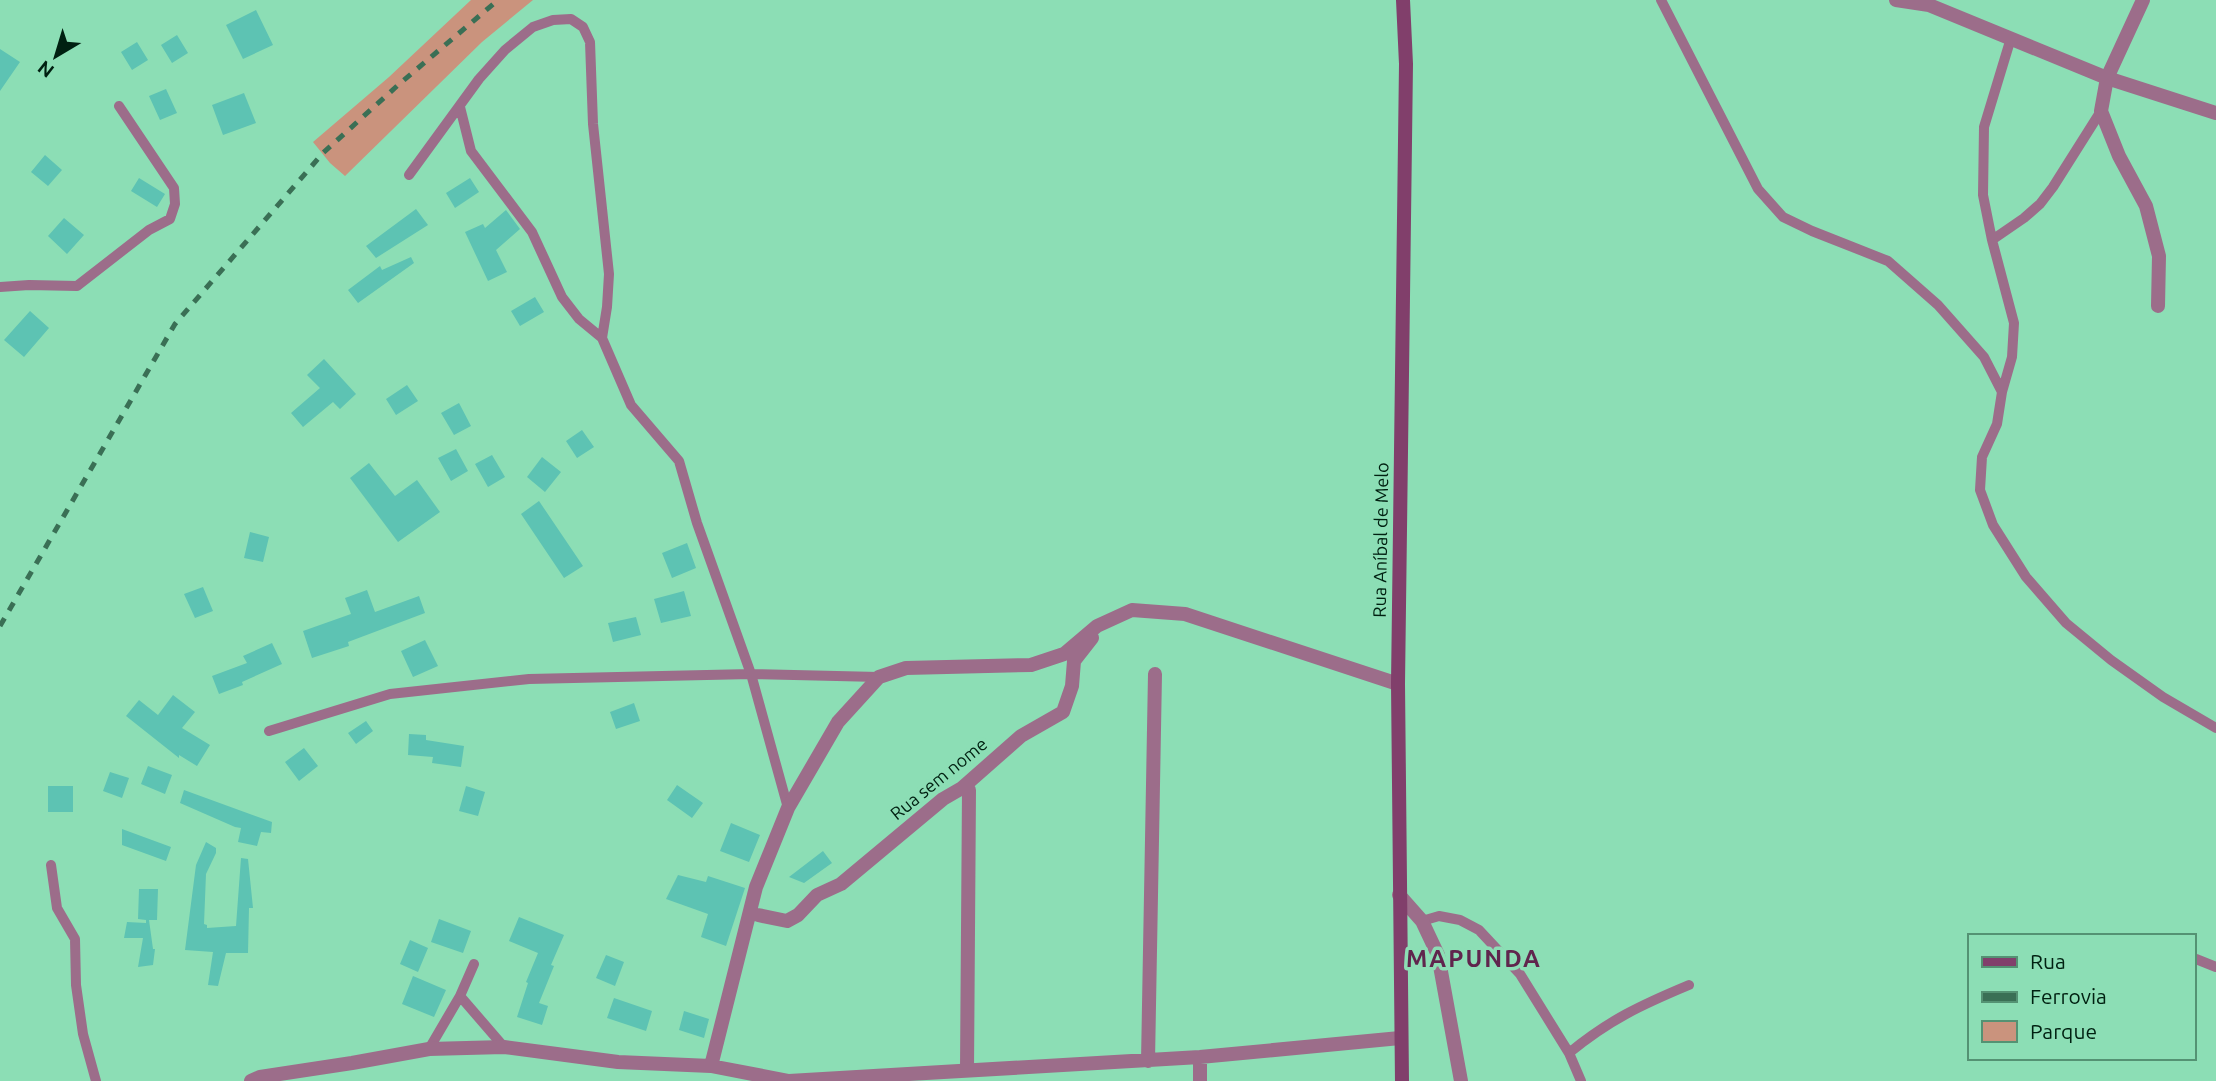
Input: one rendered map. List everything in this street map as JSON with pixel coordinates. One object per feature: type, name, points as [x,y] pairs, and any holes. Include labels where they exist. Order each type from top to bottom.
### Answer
[{"type":"street","name":"Rua Aníbal de Melo","points":[[1402,1081],[1398,684],[1406,64],[1403,0]]},
{"type":"street","points":[[1896,0],[1929,5],[2107,78],[2216,113]]},
{"type":"street","points":[[2143,0],[2107,78],[2101,111],[2119,156],[2146,206],[2159,256],[2158,306]]},
{"type":"street","points":[[711,1066],[756,887],[788,807],[838,722],[879,677],[905,668],[1031,665],[1064,654],[1097,626],[1132,610],[1185,614],[1398,684]]},
{"type":"street","name":"Rua sem nome","points":[[758,915],[788,921],[798,915],[817,895],[841,884],[943,799],[962,788],[1021,736],[1063,712],[1072,685],[1074,661],[1103,623]]},
{"type":"street","points":[[1148,1060],[1156,674]]},
{"type":"street","points":[[967,1070],[969,790]]},
{"type":"street","points":[[1399,895],[1422,921],[1438,955],[1461,1081]]},
{"type":"street","points":[[251,1081],[260,1077],[429,1049],[503,1047],[618,1062],[711,1066],[728,1075],[789,1081],[967,1070],[1023,1075],[1148,1060],[1400,1038]]},
{"type":"street","points":[[1200,1057],[1200,1081]]},
{"type":"lane","points":[[1661,0],[1758,189],[1783,217],[1888,261],[1938,305],[1975,346],[1984,357],[2002,392]]},
{"type":"lane","points":[[409,175],[479,79],[505,50],[533,27],[552,20],[571,19],[583,27],[590,42],[593,124],[609,274],[602,338]]},
{"type":"lane","points":[[2011,38],[1984,127],[1983,195],[2014,323],[2012,356],[1997,424],[1982,457],[1980,490],[1993,525],[2026,577],[2066,623],[2111,660],[2216,728]]},
{"type":"lane","points":[[0,287],[77,286],[149,230],[170,219],[175,204],[174,188],[119,106]]},
{"type":"lane","points":[[460,107],[471,151],[532,232],[562,297],[579,319],[602,338],[631,405],[680,461],[698,523],[751,674],[788,807]]},
{"type":"lane","points":[[1992,240],[2040,204],[2101,111]]},
{"type":"lane","points":[[269,731],[390,694],[528,679],[751,674],[879,677]]},
{"type":"lane","points":[[51,864],[57,908],[75,939],[76,985],[83,1034],[96,1081]]},
{"type":"lane","points":[[1422,921],[1440,916],[1460,920],[1479,930],[1520,974],[1569,1054],[1581,1081]]},
{"type":"lane","points":[[2196,959],[2216,967]]},
{"type":"lane","points":[[429,1049],[460,996],[474,964]]},
{"type":"lane","points":[[1569,1054],[1594,1032],[1634,1008],[1689,985]]},
{"type":"lane","points":[[460,996],[503,1047]]},
{"type":"green space","points":[[471,0],[533,0],[482,42],[345,176],[313,142],[389,77]]},
{"type":"building","points":[[256,10],[273,45],[243,59],[226,25]]},
{"type":"building","points":[[177,35],[188,53],[172,63],[161,45]]},
{"type":"building","points":[[137,42],[148,60],[132,70],[121,52]]},
{"type":"building","points":[[0,49],[20,62],[0,91]]},
{"type":"building","points":[[166,89],[177,113],[160,120],[149,96]]},
{"type":"building","points":[[244,93],[256,123],[223,135],[212,105]]},
{"type":"building","points":[[45,155],[62,170],[48,186],[31,172]]},
{"type":"building","points":[[139,178],[165,194],[157,207],[131,191]]},
{"type":"building","points":[[470,178],[479,192],[455,208],[446,193]]},
{"type":"building","points":[[416,209],[428,225],[376,258],[366,246]]},
{"type":"building","points":[[506,210],[520,229],[496,250],[507,272],[488,281],[465,232],[483,224],[485,228]]},
{"type":"building","points":[[64,218],[84,235],[67,254],[48,236]]},
{"type":"building","points":[[411,257],[414,263],[358,303],[348,290],[380,266],[382,270]]},
{"type":"building","points":[[535,297],[544,312],[520,326],[511,311]]},
{"type":"building","points":[[30,311],[49,328],[24,357],[4,340]]},
{"type":"building","points":[[324,359],[356,394],[340,409],[333,402],[303,427],[291,413],[320,388],[307,375]]},
{"type":"building","points":[[407,385],[418,401],[396,415],[386,399]]},
{"type":"building","points":[[459,403],[471,426],[454,435],[441,413]]},
{"type":"building","points":[[582,430],[594,447],[577,458],[566,441]]},
{"type":"building","points":[[456,449],[468,471],[451,481],[438,458]]},
{"type":"building","points":[[492,455],[505,477],[488,487],[475,464]]},
{"type":"building","points":[[542,457],[561,472],[545,492],[527,477]]},
{"type":"building","points":[[369,463],[395,496],[417,480],[440,512],[398,542],[350,478]]},
{"type":"building","points":[[539,501],[583,566],[564,578],[521,514]]},
{"type":"building","points":[[250,532],[269,537],[263,562],[244,558]]},
{"type":"building","points":[[687,543],[696,568],[672,578],[662,553]]},
{"type":"building","points":[[203,587],[213,611],[195,618],[184,594]]},
{"type":"building","points":[[367,590],[375,612],[419,596],[425,613],[348,642],[349,646],[312,658],[303,631],[351,614],[345,598]]},
{"type":"building","points":[[684,591],[691,616],[661,623],[654,599]]},
{"type":"building","points":[[636,617],[641,635],[613,642],[608,623]]},
{"type":"building","points":[[425,640],[438,666],[413,677],[401,651]]},
{"type":"building","points":[[272,643],[282,664],[242,682],[243,685],[219,694],[212,676],[247,663],[243,656]]},
{"type":"building","points":[[173,695],[195,712],[182,728],[210,745],[197,766],[179,755],[179,758],[126,716],[139,700],[158,715]]},
{"type":"building","points":[[634,703],[640,721],[616,729],[610,712]]},
{"type":"building","points":[[366,721],[373,731],[356,744],[348,733]]},
{"type":"building","points":[[409,734],[426,735],[426,740],[464,746],[461,767],[432,763],[433,757],[408,755]]},
{"type":"building","points":[[304,748],[318,766],[299,781],[285,762]]},
{"type":"building","points":[[148,766],[172,775],[165,794],[141,784]]},
{"type":"building","points":[[110,772],[129,778],[122,798],[103,791]]},
{"type":"building","points":[[677,785],[703,803],[692,818],[667,800]]},
{"type":"building","points":[[48,786],[73,786],[73,812],[48,812]]},
{"type":"building","points":[[466,786],[485,792],[478,816],[459,811]]},
{"type":"building","points":[[184,790],[272,822],[271,833],[261,832],[257,846],[238,842],[241,828],[180,803]]},
{"type":"building","points":[[731,823],[760,835],[749,862],[720,851]]},
{"type":"building","points":[[122,829],[171,847],[166,861],[122,845]]},
{"type":"building","points":[[206,842],[216,848],[216,853],[206,874],[204,924],[207,928],[236,926],[241,858],[248,859],[253,908],[249,908],[248,953],[226,953],[218,986],[208,985],[213,952],[185,950],[196,865]]},
{"type":"building","points":[[823,851],[832,863],[804,883],[789,877]]},
{"type":"building","points":[[678,875],[706,882],[708,876],[745,888],[726,946],[701,937],[708,914],[666,899]]},
{"type":"building","points":[[139,889],[158,889],[157,920],[149,920],[155,949],[153,965],[138,967],[143,938],[124,938],[127,922],[146,923],[146,920],[138,919]]},
{"type":"building","points":[[519,917],[564,935],[539,1003],[548,1006],[542,1025],[517,1017],[528,983],[526,982],[538,953],[509,941]]},
{"type":"building","points":[[439,919],[471,931],[463,953],[431,942]]},
{"type":"building","points":[[410,940],[428,948],[418,972],[400,964]]},
{"type":"building","points":[[606,955],[624,962],[615,986],[596,978]]},
{"type":"building","points":[[413,976],[446,990],[434,1017],[402,1004]]},
{"type":"building","points":[[614,998],[652,1011],[646,1031],[607,1018]]},
{"type":"building","points":[[684,1011],[709,1019],[704,1038],[679,1030]]},
{"type":"railway","points":[[0,626],[175,324],[323,153],[498,0]]},
{"type":"district","name":"MAPUNDA","points":[[1474,959]]}]
